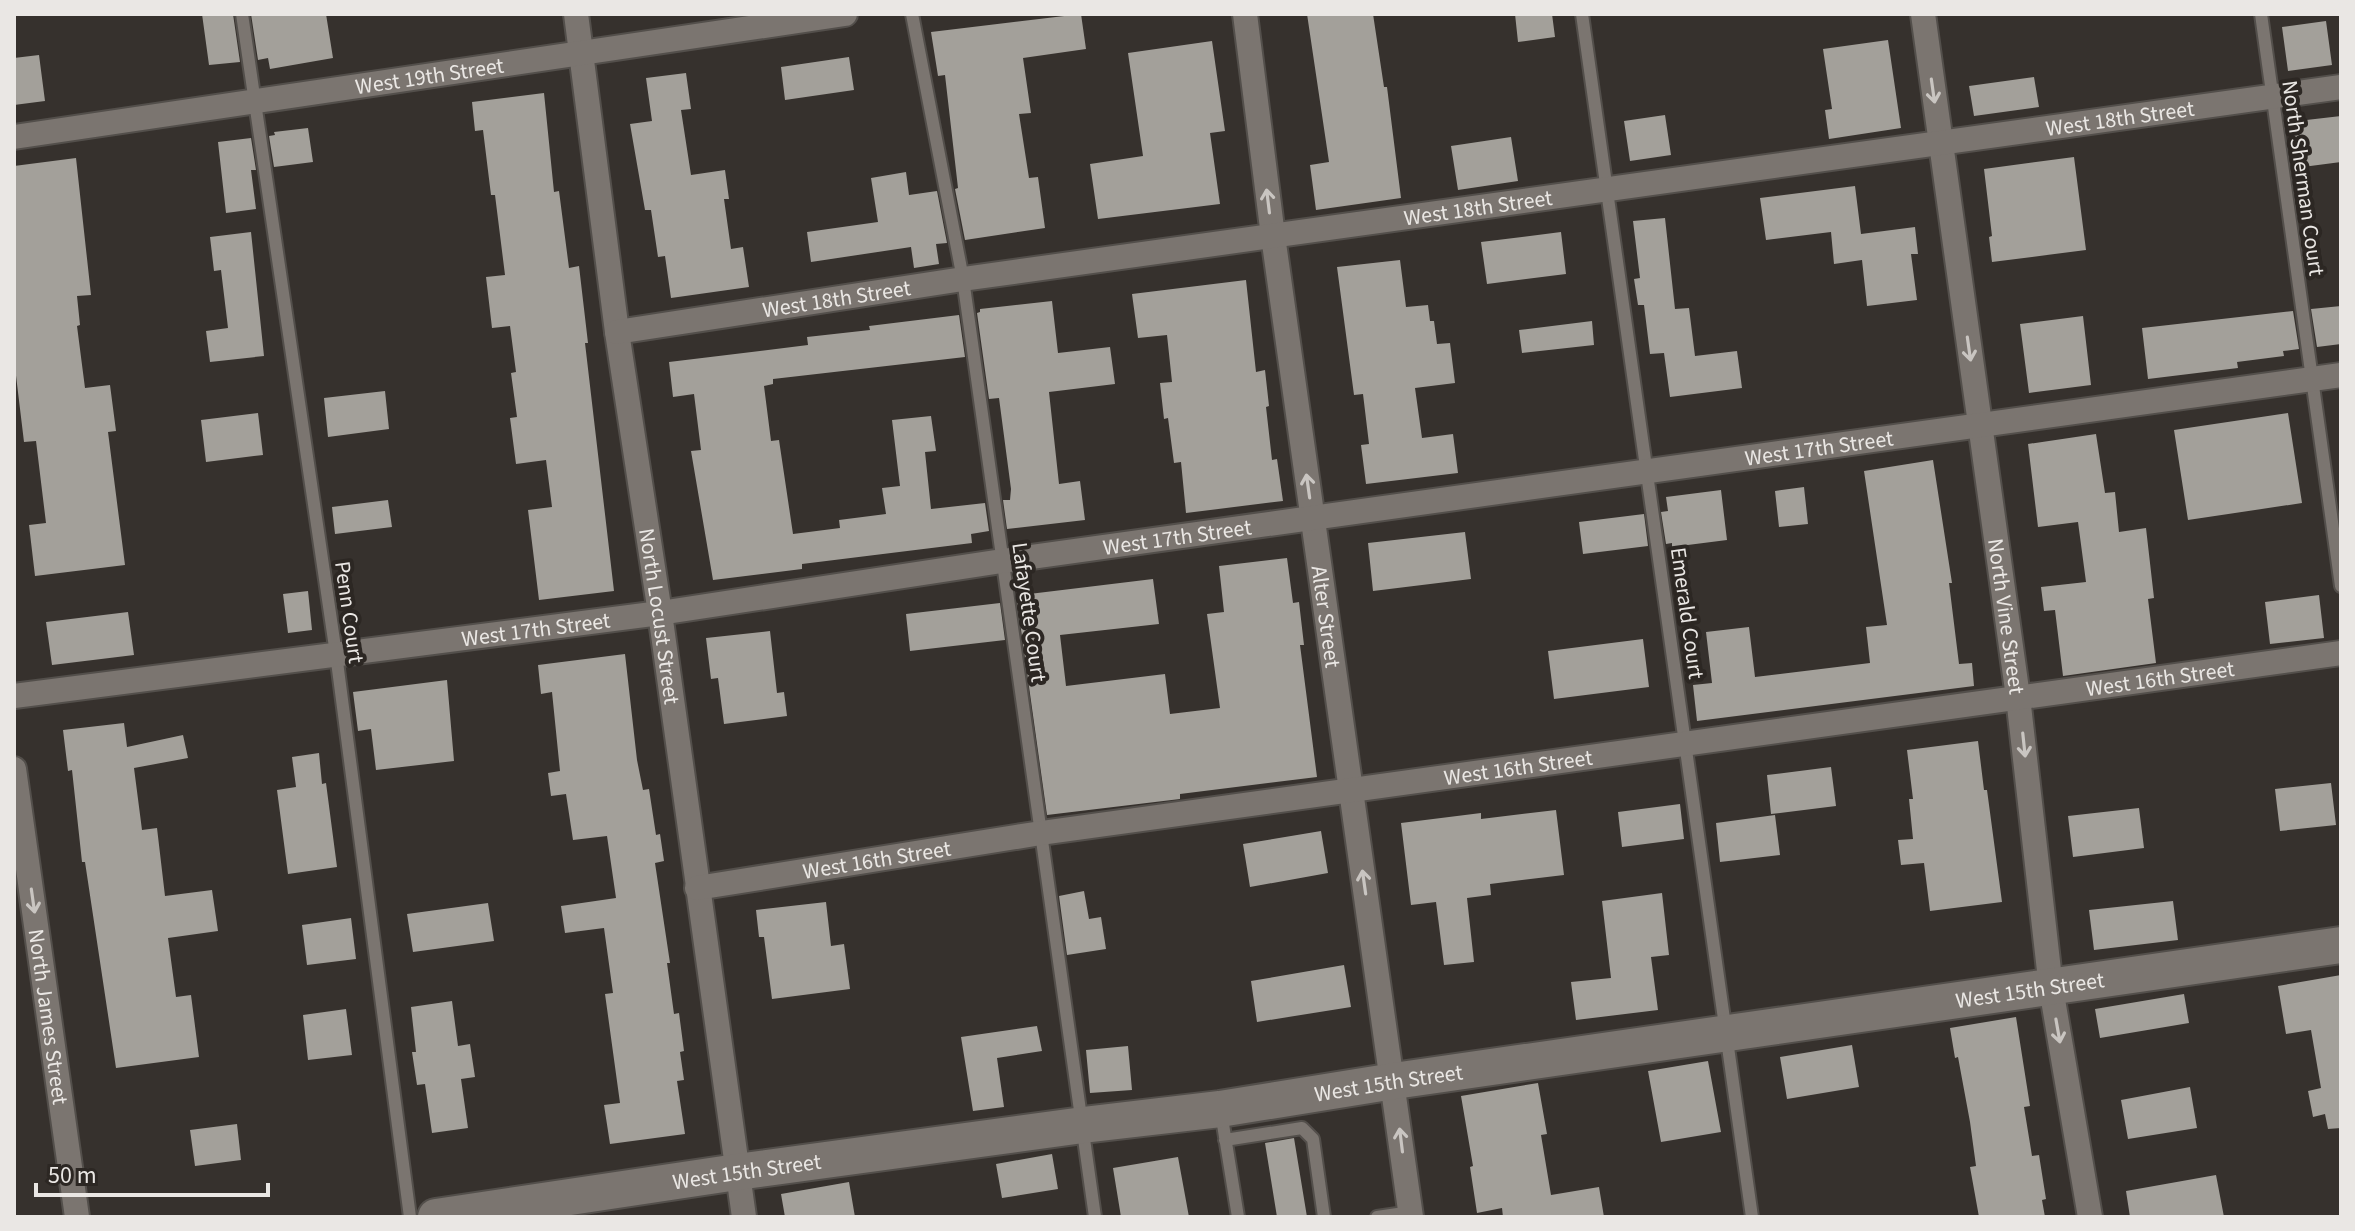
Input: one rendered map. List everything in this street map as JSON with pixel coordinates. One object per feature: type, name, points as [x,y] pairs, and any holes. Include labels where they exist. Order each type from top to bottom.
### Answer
[{"type":"main road","name":"West 15th Street","points":[[436,1217],[1083,1125],[1223,1125],[1394,1081],[2341,945]]},
{"type":"street","name":"North Locust Street","points":[[576,14],[617,332],[660,613],[744,1217]]},
{"type":"street","name":"West 19th Street","points":[[14,137],[845,14]]},
{"type":"street","name":"Alter Street","points":[[1245,14],[1312,518],[1411,1214]]},
{"type":"street","name":"North Vine Street","points":[[1923,14],[2018,697],[2051,988],[2090,1217]]},
{"type":"street","name":"West 18th Street","points":[[617,332],[963,279],[2341,87]]},
{"type":"street","name":"West 17th Street","points":[[14,696],[660,613],[1002,561],[2341,375]]},
{"type":"street","name":"West 16th Street","points":[[697,888],[1041,833],[2341,653]]},
{"type":"street","name":"North James Street","points":[[14,769],[77,1217]]},
{"type":"lane","name":"Penn Court","points":[[242,14],[336,654],[410,1217]]},
{"type":"lane","name":"Lafayette Court","points":[[912,14],[963,279],[1095,1217]]},
{"type":"lane","name":"Emerald Court","points":[[1582,14],[1752,1217]]},
{"type":"lane","name":"North Sherman Court","points":[[2261,14],[2341,586]]},
{"type":"lane","points":[[1238,1217],[1223,1125],[1302,1128],[1313,1139],[1324,1217]]},
{"type":"lane","points":[[1377,1217],[1411,1214]]},
{"type":"building","points":[[202,14],[233,14],[240,62],[209,65]]},
{"type":"building","points":[[251,14],[326,14],[333,58],[270,69],[268,58],[258,60]]},
{"type":"building","points":[[1081,14],[1086,49],[1023,58],[1031,113],[1019,114],[1029,178],[1038,177],[1045,228],[965,240],[955,189],[958,188],[945,75],[938,76],[931,32]]},
{"type":"building","points":[[1307,14],[1373,14],[1384,87],[1387,87],[1401,198],[1316,210],[1310,165],[1329,162]]},
{"type":"building","points":[[1515,14],[1552,14],[1555,37],[1518,42]]},
{"type":"building","points":[[2326,21],[2332,65],[2288,71],[2282,27]]},
{"type":"building","points":[[1888,40],[1901,128],[1829,139],[1825,110],[1832,109],[1823,49]]},
{"type":"building","points":[[1212,41],[1225,131],[1210,133],[1220,204],[1098,219],[1090,164],[1143,156],[1128,53]]},
{"type":"building","points":[[39,55],[45,101],[14,105],[14,58]]},
{"type":"building","points":[[849,57],[854,90],[785,100],[781,67]]},
{"type":"building","points":[[686,73],[691,109],[681,110],[691,175],[725,170],[729,199],[724,199],[731,249],[743,247],[749,287],[671,298],[665,256],[658,257],[651,210],[645,210],[630,124],[652,121],[646,78]]},
{"type":"building","points":[[2034,77],[2039,107],[1974,116],[1969,86]]},
{"type":"building","points":[[544,93],[554,192],[559,191],[569,268],[579,266],[614,591],[539,600],[528,510],[552,507],[546,460],[516,464],[510,418],[517,417],[511,373],[516,372],[510,326],[492,328],[486,277],[505,275],[483,130],[475,131],[472,102]]},
{"type":"building","points":[[1665,115],[1671,155],[1630,161],[1624,121]]},
{"type":"building","points":[[2341,116],[2341,162],[2295,168],[2289,122]]},
{"type":"building","points":[[308,128],[313,162],[274,167],[269,136],[275,135],[274,132]]},
{"type":"building","points":[[1511,137],[1518,181],[1458,190],[1451,146]]},
{"type":"building","points":[[251,138],[256,170],[251,170],[256,209],[226,213],[218,142]]},
{"type":"building","points":[[2074,157],[2086,250],[1992,262],[1984,169]]},
{"type":"building","points":[[76,158],[91,295],[77,296],[80,325],[77,326],[85,388],[110,385],[116,431],[108,432],[125,565],[35,576],[29,525],[46,523],[36,441],[24,442],[14,359],[14,166]]},
{"type":"building","points":[[906,172],[909,195],[937,191],[947,243],[936,244],[939,264],[914,268],[911,247],[811,262],[807,232],[878,222],[871,178]]},
{"type":"building","points":[[1855,186],[1861,234],[1915,227],[1918,254],[1911,254],[1917,300],[1867,306],[1862,260],[1834,264],[1831,232],[1766,240],[1760,198]]},
{"type":"building","points":[[1665,218],[1675,309],[1689,308],[1695,356],[1737,351],[1742,388],[1670,397],[1664,353],[1650,354],[1644,305],[1638,305],[1634,279],[1640,278],[1633,221]]},
{"type":"building","points":[[251,232],[264,356],[210,362],[206,331],[228,328],[221,270],[214,271],[210,237]]},
{"type":"building","points":[[1561,232],[1566,274],[1487,284],[1481,242]]},
{"type":"building","points":[[1400,260],[1406,307],[1428,305],[1437,344],[1450,343],[1455,383],[1415,388],[1422,438],[1453,434],[1458,473],[1366,484],[1361,445],[1369,444],[1363,394],[1354,395],[1337,267]]},
{"type":"building","points":[[1246,280],[1256,372],[1265,370],[1272,460],[1277,459],[1283,501],[1186,513],[1181,462],[1174,463],[1160,383],[1172,382],[1167,335],[1138,338],[1132,294]]},
{"type":"building","points":[[1052,301],[1058,353],[1110,347],[1115,384],[1049,392],[1059,484],[1080,481],[1085,520],[1007,529],[1003,500],[1010,500],[1011,489],[999,398],[989,399],[977,313],[980,309]]},
{"type":"building","points":[[2341,306],[2341,344],[2317,347],[2311,309]]},
{"type":"building","points":[[2293,311],[2299,349],[2283,351],[2284,356],[2237,362],[2238,368],[2148,379],[2142,328]]},
{"type":"building","points":[[959,315],[965,357],[773,379],[773,384],[764,386],[771,441],[779,440],[793,534],[840,528],[839,520],[886,514],[882,488],[900,486],[892,420],[931,416],[936,451],[925,452],[931,509],[985,503],[989,531],[971,534],[972,543],[802,564],[802,569],[713,580],[691,451],[701,450],[694,394],[673,397],[669,362],[808,345],[807,337]]},
{"type":"building","points":[[2083,316],[2091,385],[2029,393],[2020,324]]},
{"type":"building","points":[[1592,321],[1594,345],[1522,353],[1519,330]]},
{"type":"building","points":[[385,391],[389,429],[328,437],[324,398]]},
{"type":"building","points":[[258,413],[263,455],[206,462],[201,420]]},
{"type":"building","points":[[2288,413],[2302,503],[2188,520],[2174,430]]},
{"type":"building","points":[[2096,434],[2105,493],[2115,492],[2119,532],[2146,528],[2154,598],[2148,599],[2156,663],[2063,676],[2055,610],[2044,611],[2041,587],[2086,582],[2078,522],[2038,527],[2028,444]]},
{"type":"building","points":[[1933,460],[1952,583],[1949,583],[1959,664],[1972,663],[1974,686],[1697,721],[1693,685],[1712,683],[1706,632],[1749,627],[1755,677],[1870,663],[1866,627],[1887,625],[1864,471]]},
{"type":"building","points":[[1804,487],[1808,524],[1779,527],[1775,491]]},
{"type":"building","points":[[1721,490],[1727,540],[1672,547],[1672,543],[1666,544],[1661,512],[1668,511],[1666,497]]},
{"type":"building","points":[[388,500],[392,527],[335,534],[332,507]]},
{"type":"building","points":[[1644,514],[1648,546],[1583,554],[1579,522]]},
{"type":"building","points":[[1465,532],[1471,579],[1373,591],[1368,543]]},
{"type":"building","points":[[1287,558],[1293,603],[1299,602],[1304,645],[1300,645],[1317,777],[1180,794],[1180,799],[1047,815],[1017,601],[1021,600],[1021,595],[1153,579],[1159,624],[1060,635],[1066,686],[1165,674],[1170,714],[1220,708],[1207,614],[1224,612],[1219,566]]},
{"type":"building","points":[[308,591],[312,630],[288,633],[283,594]]},
{"type":"building","points":[[2319,595],[2324,638],[2270,644],[2265,602]]},
{"type":"building","points":[[1000,603],[1005,640],[910,651],[906,614]]},
{"type":"building","points":[[128,612],[134,655],[52,665],[46,622]]},
{"type":"building","points":[[770,631],[777,693],[784,692],[787,716],[724,724],[718,678],[711,679],[706,638]]},
{"type":"building","points":[[1643,639],[1649,687],[1554,699],[1548,651]]},
{"type":"building","points":[[625,654],[637,760],[643,790],[649,789],[656,835],[660,834],[664,861],[655,863],[674,1014],[679,1013],[684,1051],[680,1052],[684,1080],[677,1081],[685,1134],[610,1144],[604,1105],[620,1103],[605,994],[613,993],[604,928],[565,933],[561,906],[616,898],[607,836],[573,840],[566,794],[551,796],[548,773],[560,771],[552,692],[541,694],[538,665]]},
{"type":"building","points":[[447,680],[454,761],[376,770],[371,729],[358,731],[353,692]]},
{"type":"building","points":[[124,723],[127,747],[183,735],[188,758],[134,768],[142,830],[157,828],[165,896],[212,890],[218,931],[168,938],[176,997],[191,995],[199,1057],[116,1068],[85,862],[82,862],[72,770],[68,771],[63,730]]},
{"type":"building","points":[[1978,741],[2002,902],[1930,911],[1924,863],[1901,865],[1898,840],[1913,839],[1909,799],[1913,799],[1907,750]]},
{"type":"building","points":[[319,753],[337,867],[288,874],[277,790],[296,787],[292,757]]},
{"type":"building","points":[[1831,767],[1836,806],[1771,814],[1767,775]]},
{"type":"building","points":[[2331,783],[2336,825],[2280,831],[2275,789]]},
{"type":"building","points":[[1680,804],[1684,839],[1622,847],[1618,812]]},
{"type":"building","points":[[2139,808],[2144,848],[2073,857],[2068,816]]},
{"type":"building","points":[[1556,810],[1564,875],[1490,884],[1491,895],[1467,898],[1474,962],[1444,965],[1436,902],[1411,905],[1401,823],[1481,813],[1481,819]]},
{"type":"building","points":[[1775,815],[1780,855],[1720,862],[1716,823]]},
{"type":"building","points":[[1321,831],[1328,873],[1250,887],[1243,844]]},
{"type":"building","points":[[1084,891],[1089,919],[1101,917],[1106,949],[1067,955],[1059,896]]},
{"type":"building","points":[[1662,893],[1669,955],[1651,957],[1658,1010],[1576,1020],[1571,982],[1611,978],[1602,901]]},
{"type":"building","points":[[2173,901],[2178,940],[2094,950],[2089,910]]},
{"type":"building","points":[[826,902],[831,946],[844,944],[850,989],[772,999],[764,937],[759,937],[756,910]]},
{"type":"building","points":[[488,903],[494,941],[413,952],[407,914]]},
{"type":"building","points":[[351,918],[356,959],[307,965],[302,925]]},
{"type":"building","points":[[1344,965],[1351,1007],[1257,1022],[1251,981]]},
{"type":"building","points":[[2341,975],[2341,1128],[2328,1129],[2325,1114],[2313,1117],[2308,1091],[2321,1088],[2311,1030],[2286,1034],[2278,986]]},
{"type":"building","points":[[2184,994],[2189,1023],[2100,1038],[2095,1009]]},
{"type":"building","points":[[452,1001],[458,1046],[470,1044],[475,1077],[461,1079],[468,1128],[432,1133],[425,1084],[417,1085],[412,1052],[416,1052],[411,1007]]},
{"type":"building","points":[[346,1009],[352,1055],[308,1060],[303,1015]]},
{"type":"building","points":[[2016,1017],[2030,1106],[2024,1107],[2032,1156],[2039,1155],[2046,1199],[2042,1200],[2045,1217],[1979,1217],[1970,1167],[1976,1166],[1970,1122],[1950,1028]]},
{"type":"building","points":[[1037,1026],[1042,1051],[997,1058],[1004,1107],[973,1111],[961,1037]]},
{"type":"building","points":[[1852,1045],[1859,1087],[1787,1099],[1780,1057]]},
{"type":"building","points":[[1128,1046],[1132,1090],[1090,1093],[1086,1050]]},
{"type":"building","points":[[1708,1061],[1721,1132],[1661,1142],[1648,1071]]},
{"type":"building","points":[[1538,1083],[1547,1134],[1541,1135],[1551,1195],[1599,1187],[1604,1217],[1503,1217],[1502,1208],[1477,1213],[1470,1167],[1473,1166],[1461,1096]]},
{"type":"building","points":[[2190,1087],[2197,1128],[2128,1139],[2121,1100]]},
{"type":"building","points":[[237,1124],[241,1160],[195,1166],[190,1130]]},
{"type":"building","points":[[1294,1138],[1307,1217],[1277,1217],[1265,1143]]},
{"type":"building","points":[[1052,1154],[1058,1189],[1002,1198],[996,1164]]},
{"type":"building","points":[[1178,1157],[1189,1217],[1121,1217],[1113,1168]]},
{"type":"building","points":[[2216,1175],[2224,1217],[2130,1217],[2126,1191]]},
{"type":"building","points":[[849,1182],[855,1217],[785,1217],[781,1194]]}]
